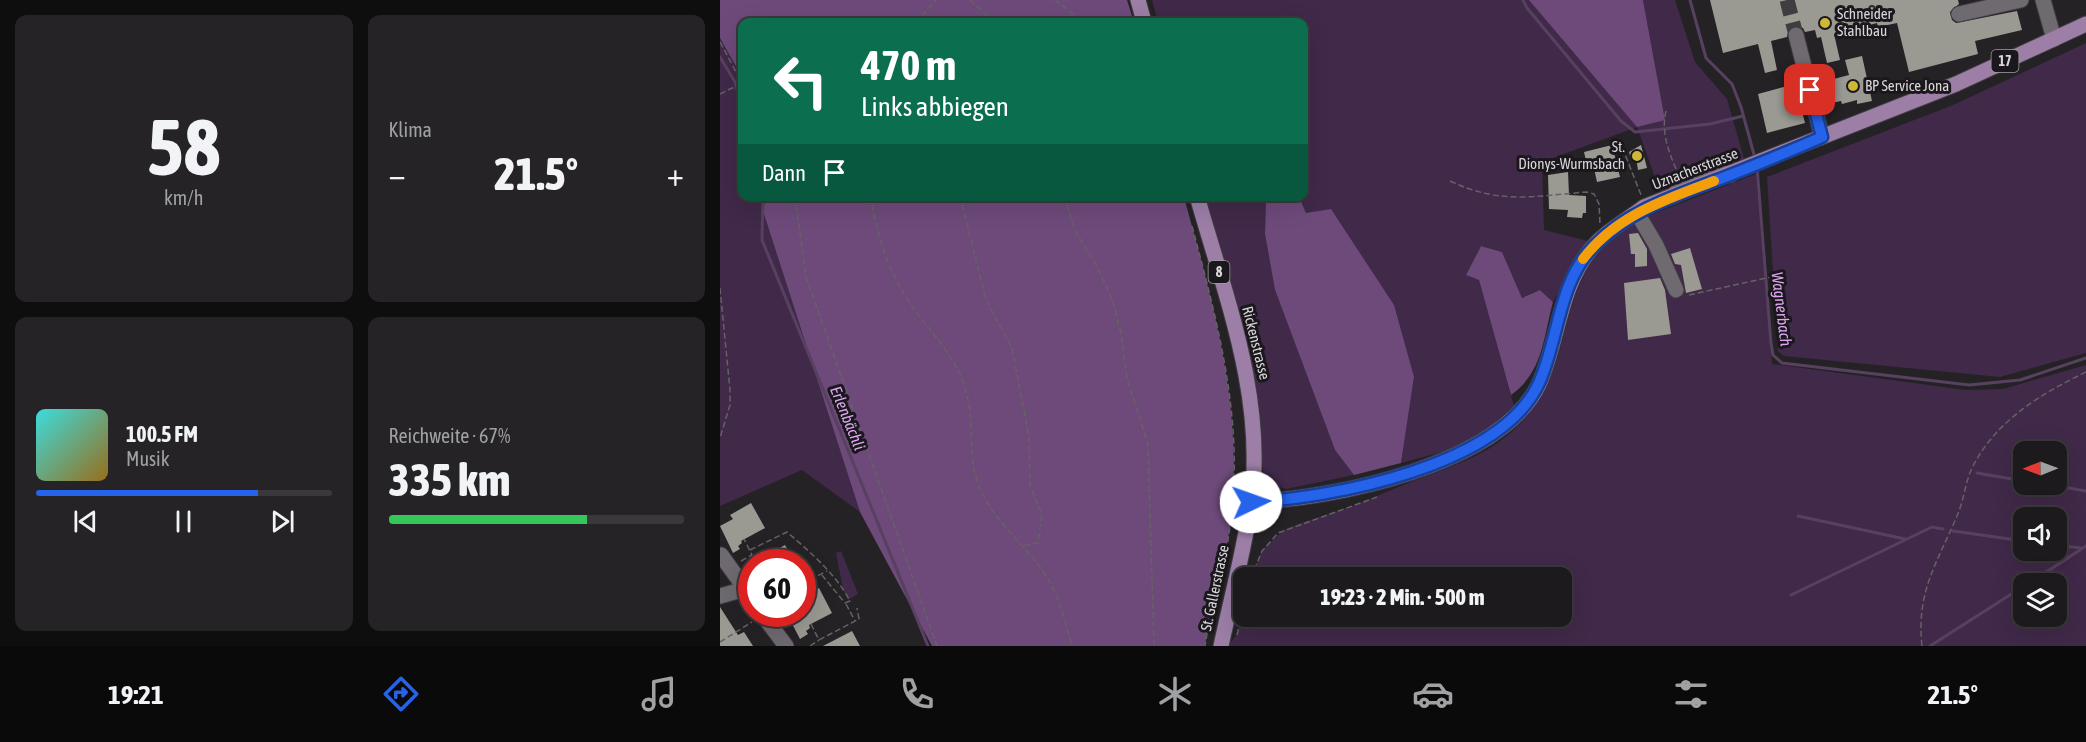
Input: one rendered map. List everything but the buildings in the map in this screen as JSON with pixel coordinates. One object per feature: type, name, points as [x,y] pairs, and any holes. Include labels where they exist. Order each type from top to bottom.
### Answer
[{"type":"main road","points":[[1138,0],[1143,18]]},
{"type":"main road","points":[[1148,0],[1153,18]]},
{"type":"main road","name":"Uznacherstrasse","points":[[1251,502],[1278,501],[1355,487],[1466,452],[1491,437],[1524,406],[1538,386],[1576,268],[1604,236],[1641,210],[1956,84],[2086,24]]},
{"type":"main road","name":"Rickenstrasse","points":[[1198,201],[1240,348],[1249,390],[1252,417],[1251,502]]},
{"type":"main road","name":"St. Gallerstrasse","points":[[1221,646],[1251,502]]},
{"type":"street","points":[[1959,14],[2021,0]]},
{"type":"street","points":[[2043,0],[2054,39]]},
{"type":"street","points":[[1796,35],[1822,137]]},
{"type":"street","points":[[1674,196],[1683,180],[1713,169],[1730,175]]},
{"type":"street","points":[[1641,210],[1676,290]]},
{"type":"street","points":[[725,561],[738,580]]},
{"type":"street","points":[[720,596],[738,595]]},
{"type":"street","points":[[772,627],[786,646]]},
{"type":"path","points":[[920,18],[936,0]]},
{"type":"path","points":[[970,0],[990,18]]},
{"type":"path","points":[[1055,0],[1079,18]]},
{"type":"path","points":[[720,42],[738,76]]},
{"type":"path","points":[[720,94],[732,88],[738,88]]},
{"type":"path","points":[[1666,111],[1663,122],[1665,136],[1676,168],[1683,180]]},
{"type":"path","points":[[1619,139],[1641,210]]},
{"type":"path","points":[[1450,181],[1487,196],[1525,197],[1587,192],[1594,194],[1604,236]]},
{"type":"path","points":[[796,201],[806,277],[937,646]]},
{"type":"path","points":[[871,201],[877,232],[890,270],[909,302],[952,360],[966,390],[970,414],[970,451],[975,478],[987,503],[1049,581],[1072,646]]},
{"type":"path","points":[[961,201],[986,300],[1011,348],[1029,437],[1030,486],[1042,515],[1041,531],[1038,543],[1022,546]]},
{"type":"path","points":[[1066,201],[1075,231],[1098,268],[1113,302],[1121,333],[1126,378],[1148,445],[1151,483],[1154,646]]},
{"type":"path","points":[[1189,218],[1230,386],[1234,463],[1230,525],[1204,646]]},
{"type":"path","points":[[1676,290],[1680,296],[1696,294],[1771,277]]},
{"type":"path","points":[[720,288],[730,405],[720,438]]},
{"type":"path","points":[[1922,646],[1921,614],[1926,585],[1937,556],[1958,516],[1973,466],[1994,437],[2019,410],[2051,389],[2086,372]]},
{"type":"path","points":[[1255,567],[1262,550],[1278,533],[1383,494]]},
{"type":"path","points":[[752,549],[787,532],[805,549]]},
{"type":"path","points":[[744,539],[749,549]]},
{"type":"path","points":[[816,559],[843,587],[850,601],[845,603]]},
{"type":"path","points":[[816,577],[828,570]]},
{"type":"path","points":[[821,574],[845,603],[855,621]]},
{"type":"path","points":[[810,646],[855,621],[858,618],[857,608]]},
{"type":"path","points":[[720,642],[743,627]]},
{"type":"path","points":[[813,627],[819,640]]},
{"type":"shaded area","points":[[720,0],[1127,0],[1133,18],[738,18],[738,70],[720,38]]},
{"type":"shaded area","points":[[1152,0],[1529,0],[1665,120],[1643,0],[1675,0],[1695,62],[1727,99],[1745,162],[1736,167],[1680,177],[1661,194],[1637,127],[1542,162],[1544,230],[1588,241],[1553,302],[1540,290],[1522,298],[1502,252],[1481,246],[1466,275],[1479,280],[1514,406],[1468,445],[1401,463],[1414,377],[1306,213],[1301,201],[1308,201],[1308,18],[1157,18]]},
{"type":"shaded area","points":[[1529,0],[1643,0],[1665,120],[1637,127]]},
{"type":"shaded area","points":[[720,38],[738,70],[738,201],[766,201],[762,208],[860,512],[802,470],[720,506]]},
{"type":"shaded area","points":[[2086,43],[2086,353],[2000,377],[1784,356],[1778,351],[1767,177],[1953,105]]},
{"type":"shaded area","points":[[1756,174],[1772,364],[1966,390],[2003,389],[2086,365],[2086,646],[1228,646],[1238,633],[1239,627],[1572,627],[1572,567],[1255,567],[1262,550],[1284,530],[1467,460],[1493,446],[1517,427],[1545,390],[1579,287],[1592,263],[1611,240],[1640,219]]},
{"type":"shaded area","points":[[766,201],[1185,201],[1215,318],[1230,400],[1233,441],[1234,483],[1230,525],[1205,646],[932,646],[860,512],[762,208]]},
{"type":"shaded area","points":[[1205,201],[1266,201],[1265,234],[1275,290],[1335,450],[1354,475],[1286,489],[1266,483],[1262,463],[1258,401],[1241,324]]},
{"type":"shaded area","points":[[1266,201],[1301,201],[1306,213],[1331,209],[1394,305],[1414,377],[1401,463],[1354,475],[1335,450],[1275,290],[1265,234]]},
{"type":"shaded area","points":[[1481,246],[1502,252],[1522,298],[1540,290],[1553,302],[1536,365],[1522,386],[1511,395],[1479,280],[1466,275]]},
{"type":"shaded area","points":[[841,551],[858,594],[848,600],[843,589],[836,553]]},
{"type":"waterway","points":[[1523,0],[1527,8],[1621,121],[1635,132],[1710,124],[1743,116]]},
{"type":"waterway","name":"Wagnerbach","points":[[1690,0],[1706,58],[1732,84],[1755,158]]},
{"type":"waterway","name":"Erlenbächli","points":[[720,57],[735,82],[738,92]]},
{"type":"waterway","name":"Wagnerbach","points":[[1757,167],[1771,343],[1773,355],[1782,363],[1969,385],[2020,380],[2086,358]]},
{"type":"waterway","name":"Erlenbächli","points":[[763,201],[762,240],[928,646]]},
{"type":"waterway","points":[[1977,473],[2013,479]]},
{"type":"waterway","points":[[2067,488],[2086,491]]},
{"type":"waterway","points":[[1798,516],[1905,539]]},
{"type":"waterway","points":[[1791,595],[1932,527],[1943,529]]},
{"type":"waterway","points":[[1953,531],[2013,539]]},
{"type":"waterway","points":[[2067,546],[2081,548]]},
{"type":"waterway","points":[[2045,573],[2086,546]]},
{"type":"waterway","points":[[1930,646],[2013,593]]},
{"type":"tunnel","points":[[1787,0],[1796,35]]},
{"type":"slow traffic","points":[[1583,259],[1592,247],[1613,228],[1644,207],[1714,181]]},
{"type":"place","name":"Schneider Stahlbau","points":[[1825,23]]},
{"type":"place","name":"BP Service Jona","points":[[1853,86]]},
{"type":"place","name":"St. Dionys-Wurmsbach","points":[[1637,156]]},
{"type":"route","points":[[1251,502],[1278,501],[1355,487],[1466,452],[1491,437],[1524,406],[1538,386],[1576,268],[1592,247],[1613,228],[1644,207],[1764,162],[1822,137],[1810,90]]}]
